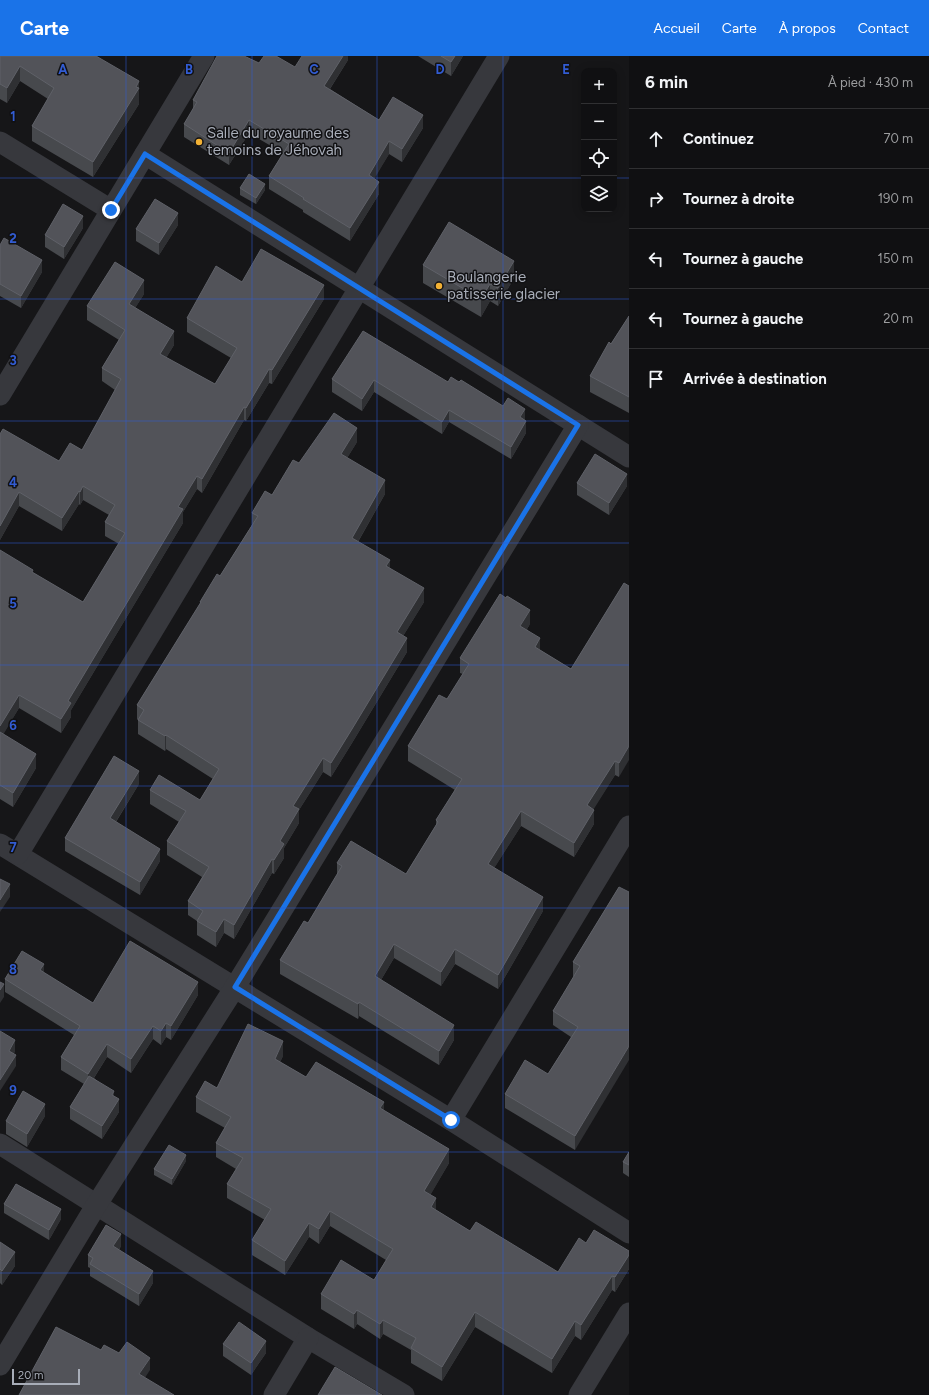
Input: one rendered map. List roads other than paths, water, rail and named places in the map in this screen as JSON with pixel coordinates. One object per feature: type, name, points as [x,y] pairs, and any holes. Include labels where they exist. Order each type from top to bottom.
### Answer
[{"type":"street","points":[[0,395],[204,56]]},
{"type":"street","points":[[18,854],[499,56]]},
{"type":"street","points":[[0,142],[111,210]]},
{"type":"street","points":[[145,154],[629,457]]},
{"type":"street","points":[[0,1365],[97,1204],[235,987],[578,425]]},
{"type":"street","points":[[451,1120],[629,826]]},
{"type":"street","points":[[0,844],[451,1120],[629,1233]]},
{"type":"street","points":[[0,1144],[308,1338],[404,1395]]},
{"type":"street","points":[[579,1395],[629,1313]]},
{"type":"street","points":[[274,1395],[308,1338]]},
{"type":"place","name":"Salle du royaume des temoins de Jéhovah","points":[[199,142]]},
{"type":"place","name":"Boulangerie patisserie glacier","points":[[439,286]]}]
